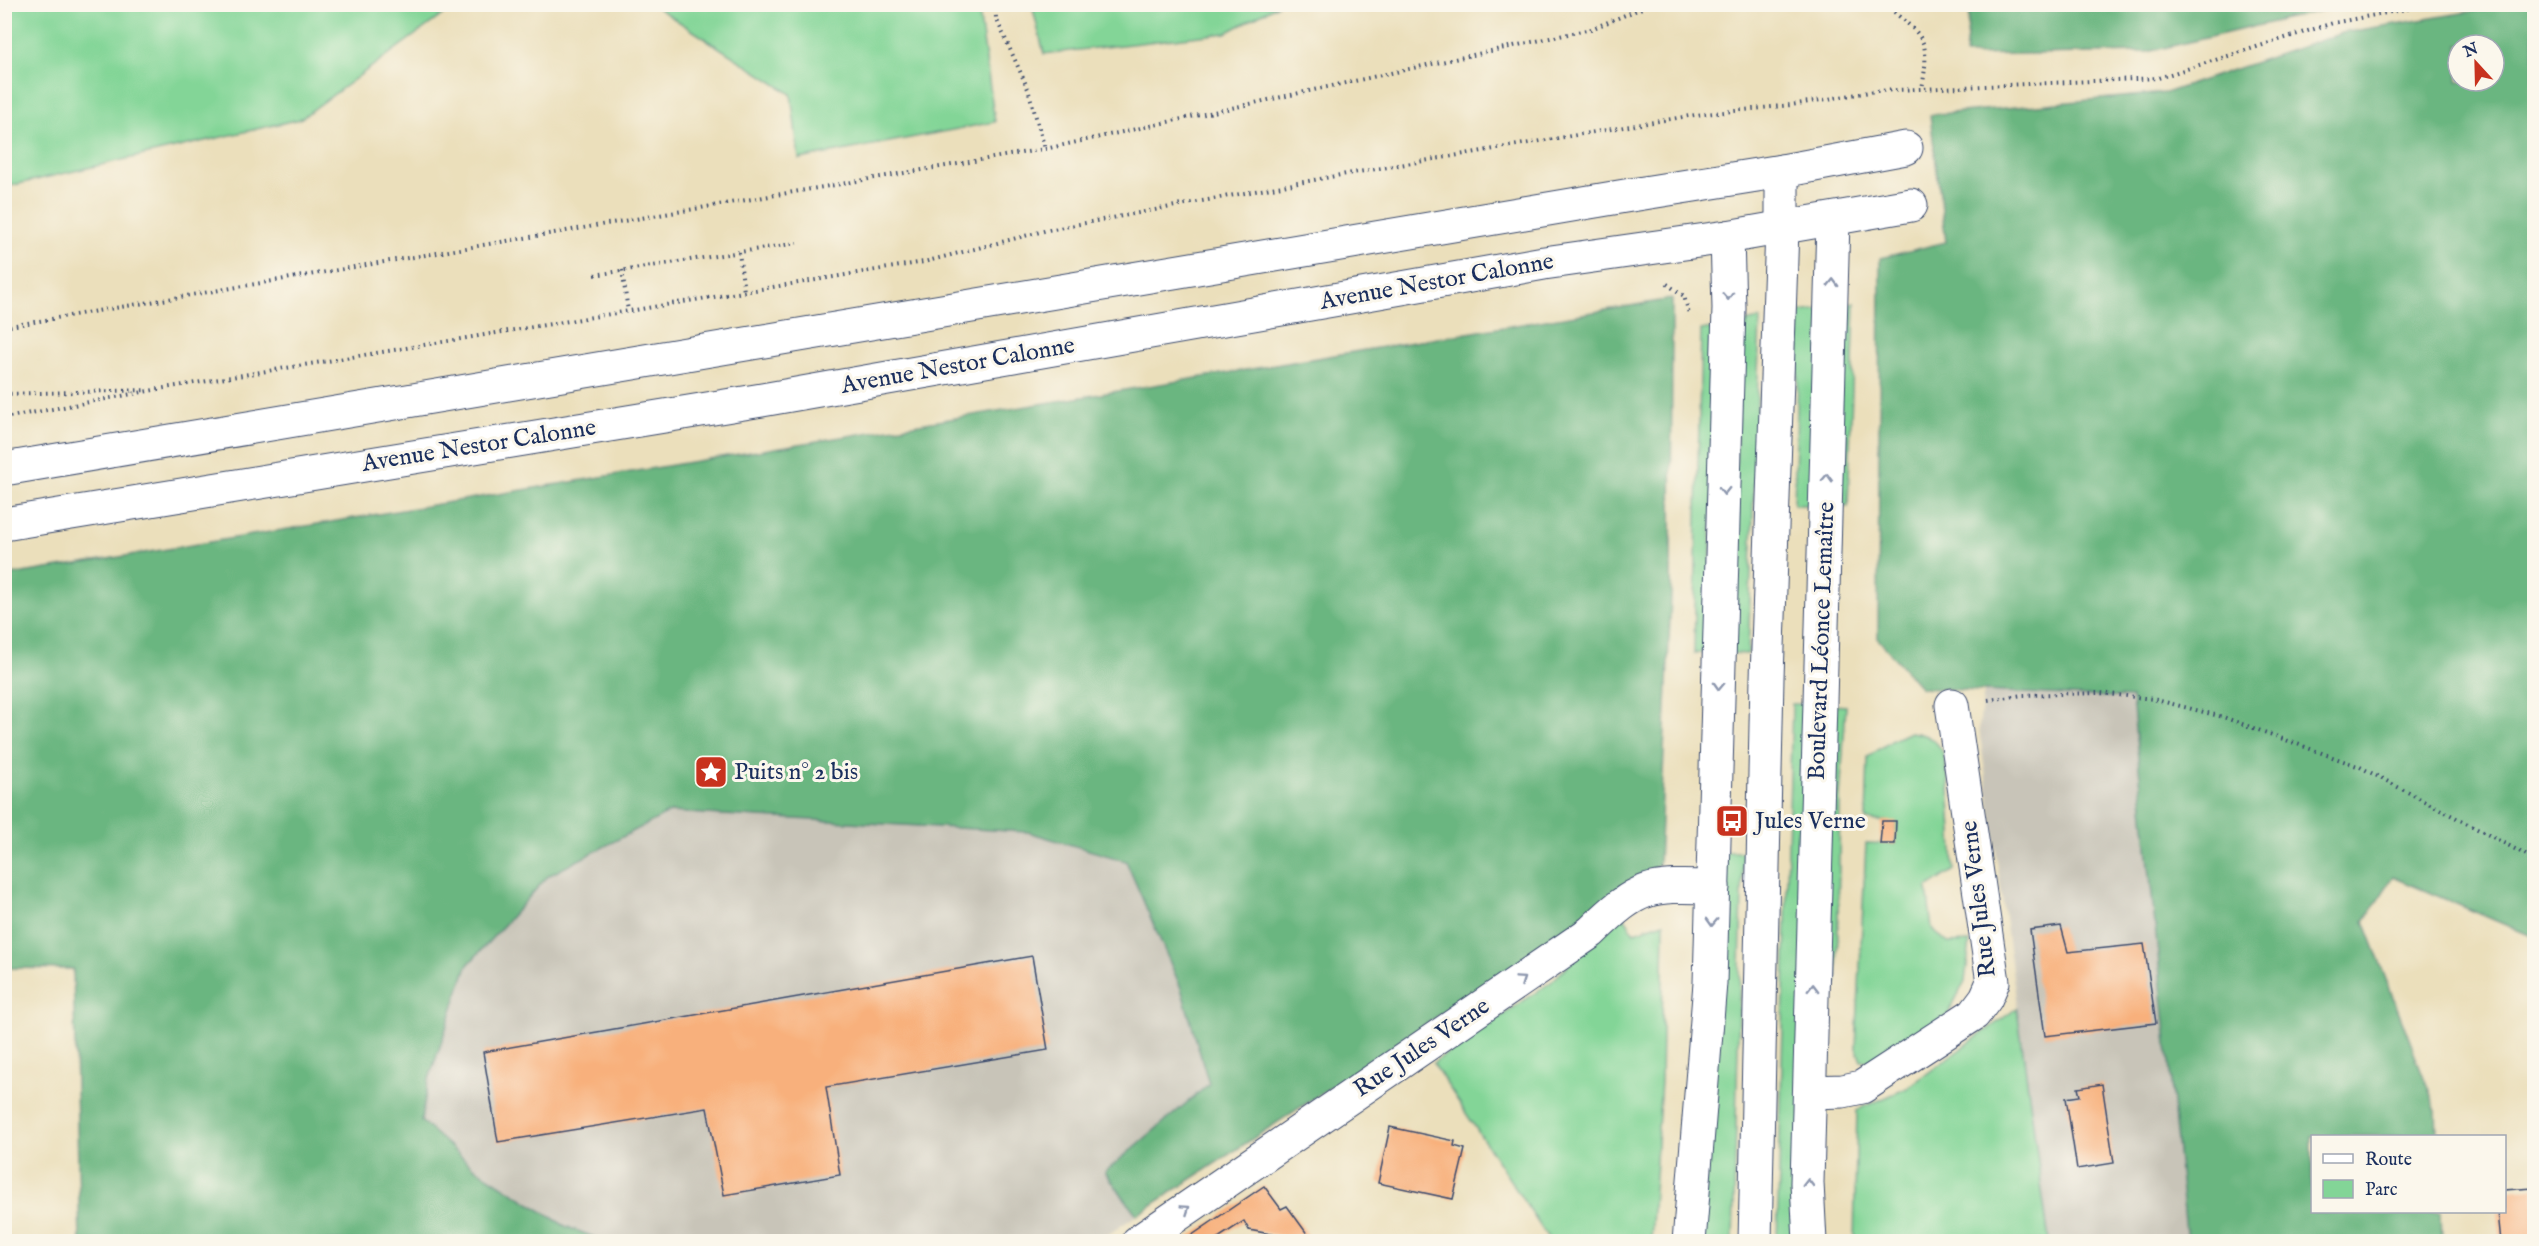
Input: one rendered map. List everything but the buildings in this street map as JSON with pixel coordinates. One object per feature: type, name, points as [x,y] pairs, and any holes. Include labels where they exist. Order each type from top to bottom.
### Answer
[{"type":"street","points":[[4,469],[1625,195],[1782,171],[1906,148]]},
{"type":"street","points":[[1755,1242],[1767,678],[1782,171]]},
{"type":"street","name":"Avenue Nestor Calonne","points":[[4,524],[762,400],[1544,263],[1727,237],[1911,205]]},
{"type":"street","name":"Boulevard Léonce Lemaître","points":[[1810,1242],[1807,1183],[1833,220]]},
{"type":"street","points":[[1689,1242],[1710,983],[1729,308],[1727,237]]},
{"type":"street","name":"Rue Jules Verne","points":[[1811,1092],[1862,1088],[1974,1014],[1986,998],[1993,982],[1952,705]]},
{"type":"street","name":"Rue Jules Verne","points":[[1138,1242],[1591,932],[1619,904],[1637,893],[1657,887],[1713,886]]},
{"type":"path","points":[[995,4],[996,18],[1028,89],[1045,149]]},
{"type":"path","points":[[4,327],[1045,149],[1591,28],[1652,4]]},
{"type":"path","points":[[1885,4],[1922,37],[1927,58],[1922,89]]},
{"type":"path","points":[[4,418],[924,262],[1048,230],[1358,172],[1695,115],[1791,105],[1876,91],[2158,78],[2333,23],[2433,4]]},
{"type":"path","points":[[595,275],[797,243]]},
{"type":"path","points":[[739,252],[744,292]]},
{"type":"path","points":[[622,270],[628,311]]},
{"type":"path","points":[[1664,283],[1672,286],[1684,296],[1689,314]]},
{"type":"path","points":[[4,394],[159,390]]},
{"type":"path","points":[[1952,705],[2023,695],[2100,693],[2153,699],[2223,717],[2360,767],[2535,858]]},
{"type":"shaded area","points":[[1984,691],[2132,698],[2187,1241],[2049,1241],[1979,727]]},
{"type":"shaded area","points":[[670,812],[1028,832],[1126,860],[1181,988],[1209,1084],[1105,1172],[1137,1215],[1097,1242],[604,1241],[565,1226],[473,1167],[421,1121],[428,1082],[467,966],[548,876]]},
{"type":"green space","points":[[1032,4],[1278,5],[1226,33],[1044,54]]},
{"type":"green space","points":[[1970,4],[2345,5],[2147,52],[1965,55]]},
{"type":"green space","points":[[4,5],[456,5],[300,119],[5,187]]},
{"type":"green space","points":[[653,5],[978,5],[995,122],[799,159],[791,94]]},
{"type":"green space","points":[[2509,5],[2534,5],[2534,937],[2393,877],[2364,921],[2436,1109],[2437,1135],[2311,1135],[2311,1213],[2441,1213],[2442,1241],[2187,1241],[2132,698],[1921,688],[1878,639],[1880,258],[1946,242],[1930,115],[2165,93],[2342,33]]},
{"type":"green space","points":[[1672,299],[1671,596],[1659,864],[1625,891],[1137,1215],[1105,1172],[1209,1084],[1181,988],[1126,861],[1028,832],[670,812],[548,876],[467,966],[428,1082],[421,1121],[473,1167],[565,1226],[604,1241],[80,1241],[73,969],[5,968],[5,576]]},
{"type":"green space","points":[[1855,303],[1848,506],[1837,506],[1843,305]]},
{"type":"green space","points":[[1821,309],[1816,505],[1794,505],[1800,312]]},
{"type":"green space","points":[[1760,319],[1748,654],[1729,653],[1741,323]]},
{"type":"green space","points":[[1717,327],[1708,653],[1694,653],[1701,330]]},
{"type":"green space","points":[[1792,704],[1808,704],[1799,1241],[1777,1242]]},
{"type":"green space","points":[[1831,705],[1846,706],[1840,798],[1837,983],[1822,983]]},
{"type":"green space","points":[[1910,732],[1931,739],[1941,749],[1944,758],[1949,789],[1954,870],[1927,888],[1932,929],[1948,943],[1970,942],[1965,981],[1947,1016],[1872,1062],[1861,1061],[1856,1048],[1866,843],[1895,844],[1896,822],[1866,820],[1868,757],[1893,740]]},
{"type":"green space","points":[[1724,852],[1743,852],[1733,1241],[1702,1242]]},
{"type":"green space","points":[[1622,914],[1634,932],[1664,922],[1661,1081],[1651,1241],[1550,1241],[1433,1063],[1551,982]]},
{"type":"green space","points":[[2017,1008],[2049,1241],[1854,1241],[1857,1110],[1907,1088]]},
{"type":"place","name":"Puits n° 2 bis","points":[[711,772]]},
{"type":"place","name":"Jules Verne","points":[[1732,821]]}]
